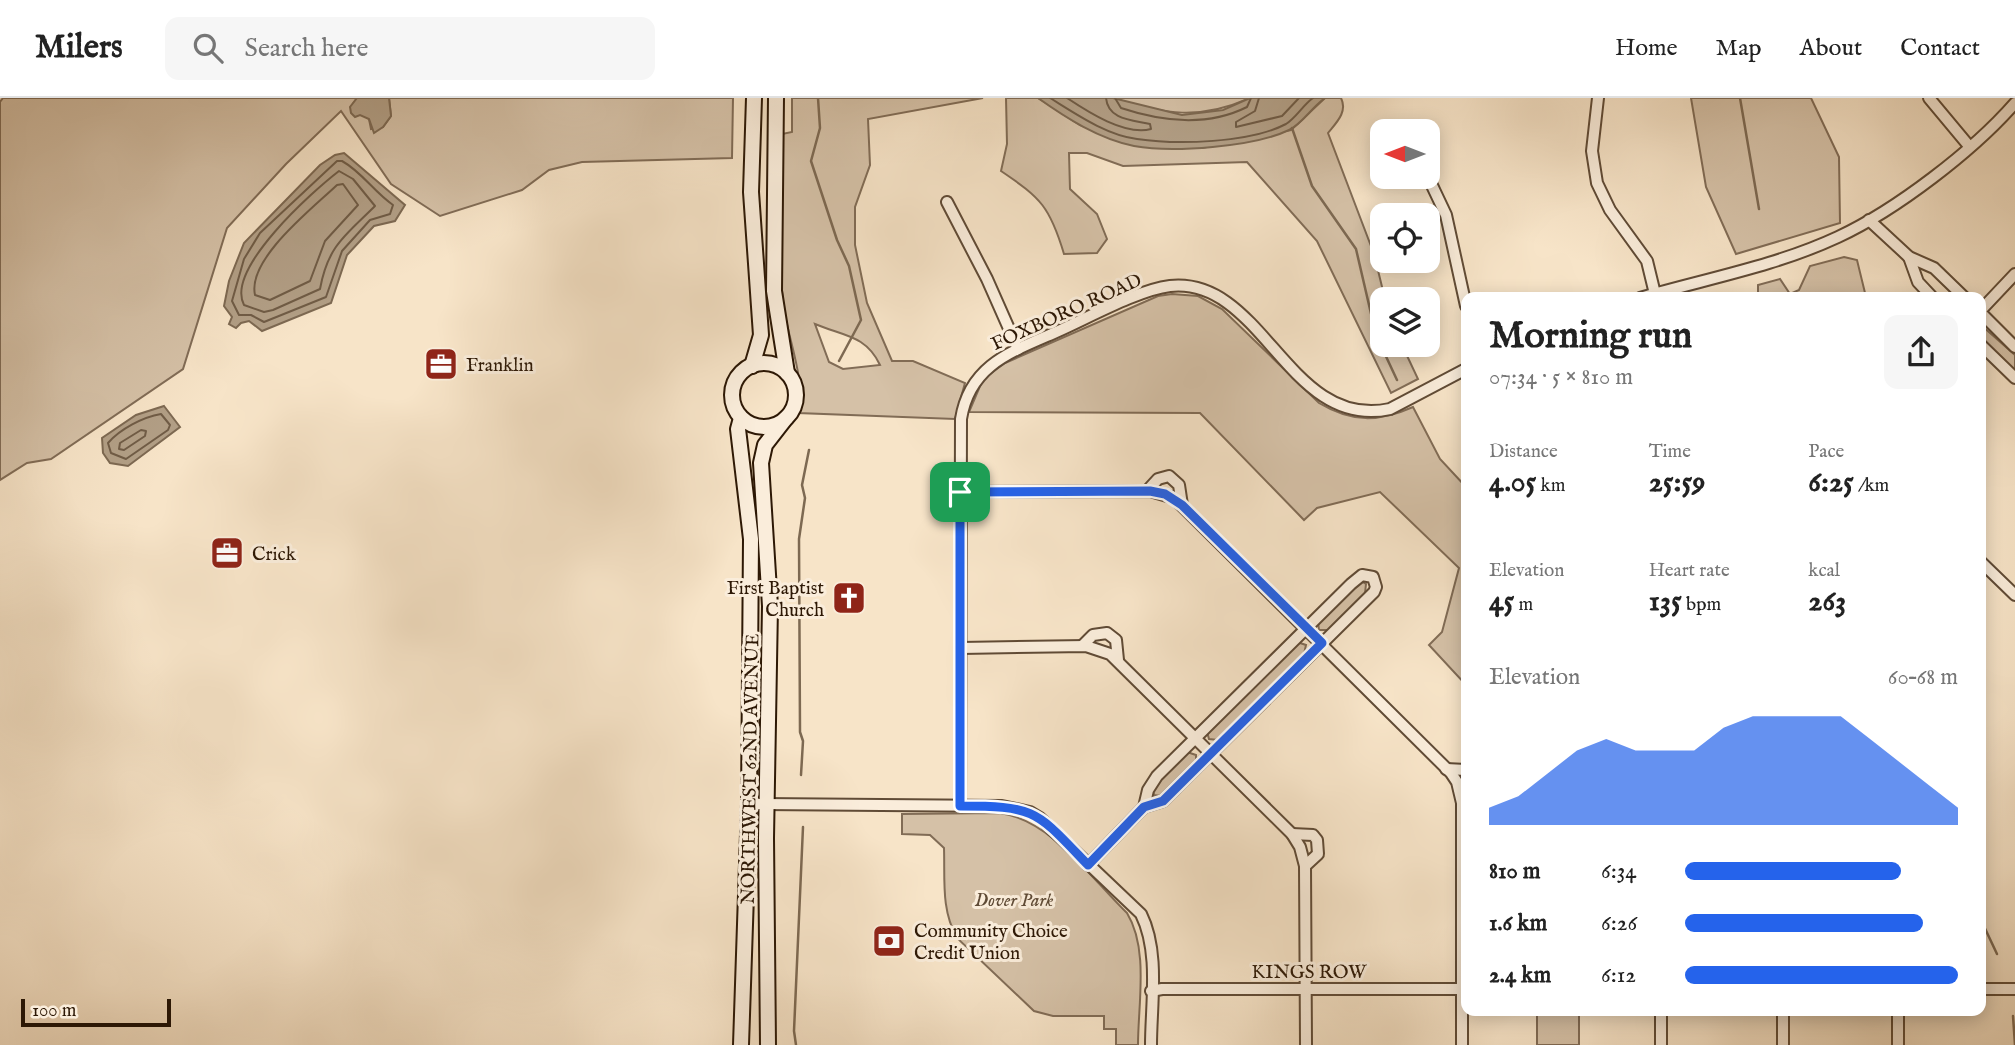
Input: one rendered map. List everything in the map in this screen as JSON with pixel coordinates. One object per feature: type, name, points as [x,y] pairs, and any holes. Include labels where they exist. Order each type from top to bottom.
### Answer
[{"type":"street","points":[[752,366],[761,335],[751,192],[754,98]]},
{"type":"street","points":[[776,98],[774,277],[778,327],[787,373],[794,383],[796,396],[793,408],[786,418],[776,425],[764,428],[751,425],[741,418],[734,408],[732,395],[741,372],[764,363],[787,373]]},
{"type":"street","points":[[1598,98],[1592,151],[1597,183],[1610,210],[1647,261],[1654,292]]},
{"type":"street","points":[[1929,98],[1969,146]]},
{"type":"street","points":[[1665,292],[1810,249],[1869,220],[1969,146],[2015,103]]},
{"type":"street","points":[[1434,189],[1446,215],[1463,292]]},
{"type":"street","points":[[947,202],[987,279],[1018,349]]},
{"type":"street","points":[[1869,220],[1909,257],[1934,268],[1959,292]]},
{"type":"street","points":[[1909,257],[1917,282],[1927,292]]},
{"type":"street","points":[[1986,306],[2015,274]]},
{"type":"street","name":"FOXBORO ROAD","points":[[960,806],[961,419],[968,391],[984,370],[1018,349],[1157,289],[1185,286],[1222,299],[1315,390],[1349,410],[1376,412],[1390,409],[1461,372]]},
{"type":"street","points":[[1986,316],[2015,347]]},
{"type":"street","points":[[1986,350],[2015,378]]},
{"type":"street","name":"NORTHWEST 62ND AVENUE","points":[[741,418],[738,429],[751,539],[748,804],[741,1045]]},
{"type":"street","name":"NORTHWEST 62ND AVENUE","points":[[768,1045],[767,804],[771,606],[761,463],[765,445],[786,418]]},
{"type":"street","points":[[1147,491],[1158,479],[1169,476],[1179,485],[1182,505]]},
{"type":"street","points":[[960,492],[1147,491],[1165,494],[1182,505],[1322,643],[1446,769],[1457,782],[1461,792]]},
{"type":"street","points":[[1986,567],[2015,595]]},
{"type":"street","points":[[1088,865],[1144,807],[1163,801],[1374,592],[1376,587],[1373,577],[1358,577],[1306,627],[1150,784],[1144,807]]},
{"type":"street","points":[[1082,646],[1098,633],[1112,635],[1118,660]]},
{"type":"street","points":[[961,648],[1082,646],[1101,649],[1118,660],[1292,834],[1300,846],[1305,866],[1306,1045]]},
{"type":"street","points":[[1446,769],[1461,770]]},
{"type":"street","points":[[748,804],[1002,806],[1030,811],[1052,827],[1141,914],[1151,950],[1151,1045]]},
{"type":"street","points":[[1292,834],[1305,833],[1317,840],[1318,854],[1305,866]]},
{"type":"street","name":"KINGS ROW","points":[[1151,991],[1461,989]]},
{"type":"street","points":[[1986,989],[2015,989]]},
{"type":"street","points":[[1462,1045],[1463,1016]]},
{"type":"street","points":[[1661,1016],[1661,1045]]},
{"type":"street","points":[[1783,1016],[1783,1045]]},
{"type":"street","points":[[1898,1016],[1898,1045]]},
{"type":"green space","points":[[3,98],[357,98],[351,107],[369,119],[371,129],[383,127],[391,116],[389,98],[733,98],[732,158],[582,162],[549,170],[522,190],[440,216],[391,184],[341,111],[286,164],[227,228],[183,369],[51,459],[27,463],[0,480],[0,102]]},
{"type":"green space","points":[[792,98],[983,98],[868,119],[870,165],[855,207],[855,245],[867,303],[892,361],[913,361],[965,383],[955,419],[798,413],[800,387],[785,314],[780,260],[782,134],[792,132]],"holes":[[[815,324],[861,342],[880,365],[843,369],[829,362]]]},
{"type":"green space","points":[[1006,98],[1038,98],[1080,125],[1136,146],[1202,148],[1291,130],[1325,98],[1341,98],[1342,113],[1328,133],[1370,243],[1370,273],[1379,273],[1382,287],[1370,287],[1370,350],[1317,241],[1247,162],[1123,166],[1087,153],[1069,153],[1070,189],[1097,214],[1107,239],[1097,253],[1064,254],[1054,225],[1042,205],[1026,189],[1001,171],[1007,144]]},
{"type":"green space","points":[[1113,98],[1250,98],[1215,110],[1182,113],[1149,108]]},
{"type":"green space","points":[[1691,98],[1811,98],[1839,157],[1840,223],[1736,254],[1706,187]]},
{"type":"green space","points":[[1844,257],[1857,260],[1865,292],[1794,292],[1799,290],[1810,266]]},
{"type":"green space","points":[[1780,279],[1789,292],[1758,292],[1758,285]]},
{"type":"green space","points":[[1158,296],[1198,296],[1222,309],[1319,403],[1331,410],[1354,417],[1377,418],[1413,407],[1440,459],[1461,482],[1461,680],[1429,645],[1442,632],[1459,568],[1380,492],[1317,508],[1304,520],[1200,413],[969,412],[983,379],[1005,363]]},
{"type":"green space","points":[[1986,329],[2015,355],[2015,374],[1986,345]]},
{"type":"green space","points":[[1373,357],[1408,357],[1418,379],[1391,393]]},
{"type":"green space","points":[[1361,581],[1366,584],[1365,593],[1328,630],[1319,630],[1318,622]]},
{"type":"green space","points":[[1297,642],[1306,645],[1304,654],[1218,740],[1209,739],[1207,732]]},
{"type":"green space","points":[[1187,752],[1196,755],[1196,761],[1161,796],[1154,795],[1152,787]]},
{"type":"green space","name":"Dover Park","points":[[999,813],[1035,826],[1052,838],[1069,852],[1127,913],[1134,927],[1140,960],[1138,1045],[1116,1045],[1116,1029],[1104,1029],[1104,1016],[1053,1016],[1034,1011],[957,938],[946,906],[944,848],[930,835],[902,834],[902,814]]},
{"type":"green space","points":[[1537,1016],[1579,1016],[1579,1045],[1537,1045]]},
{"type":"water","points":[[357,98],[389,98],[391,116],[383,127],[374,133],[369,119],[360,115],[355,117],[351,113],[350,107]]},
{"type":"water","points":[[1038,98],[1113,98],[1182,115],[1223,110],[1250,98],[1325,98],[1294,127],[1274,136],[1213,147],[1169,149],[1134,146],[1108,138],[1071,120]]},
{"type":"water","points":[[344,153],[405,205],[395,221],[374,226],[347,255],[331,303],[262,331],[249,321],[236,328],[229,324],[232,317],[224,306],[229,281],[244,243],[320,165],[335,155]]},
{"type":"water","points":[[164,406],[180,427],[128,466],[110,463],[103,453],[102,438],[136,415]]},
{"type":"waterway","points":[[818,98],[820,128],[811,161],[837,240],[849,266],[861,320],[839,361]]},
{"type":"waterway","points":[[1740,98],[1759,209]]},
{"type":"waterway","points":[[1292,128],[1312,186],[1356,249],[1376,335],[1397,380]]},
{"type":"waterway","points":[[801,775],[803,741],[800,732],[799,539],[805,498],[802,485],[809,450]]},
{"type":"waterway","points":[[796,1045],[794,1031],[803,827]]},
{"type":"waterway","points":[[1986,931],[1997,954]]},
{"type":"waterway","points":[[2013,1016],[2015,1045]]},
{"type":"place","name":"Franklin","points":[[441,364]]},
{"type":"place","name":"Crick","points":[[227,553]]},
{"type":"place","name":"First Baptist Church","points":[[849,598]]},
{"type":"place","name":"Community Choice Credit Union","points":[[889,941]]},
{"type":"route","points":[[1150,491],[1165,494],[1182,505],[1322,643],[1163,801],[1144,807],[1088,865],[1052,827],[1030,811],[1002,806],[960,806],[960,492],[1150,491]]}]
